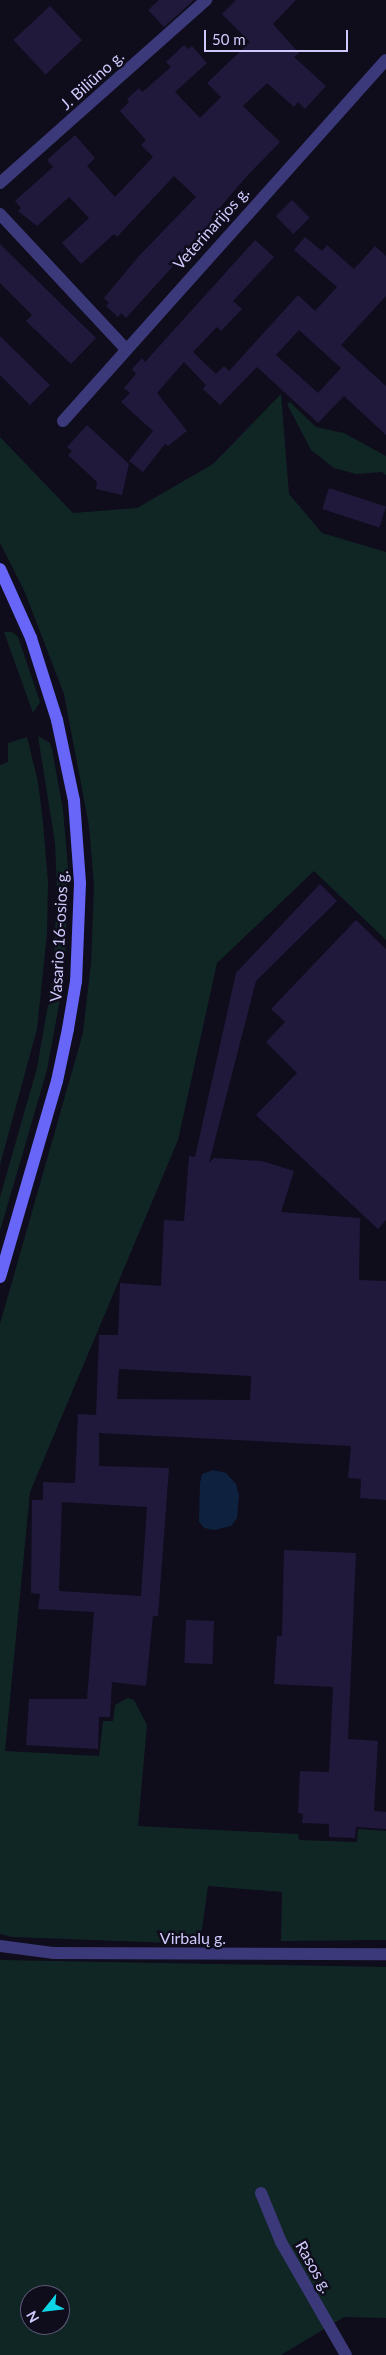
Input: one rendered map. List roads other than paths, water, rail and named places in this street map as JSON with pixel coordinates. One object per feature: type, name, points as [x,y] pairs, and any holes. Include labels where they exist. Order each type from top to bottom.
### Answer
[{"type":"main road","name":"Vasario 16-osios g.","points":[[0,569],[31,638],[58,720],[74,800],[80,883],[76,981],[66,1038],[57,1081],[0,1277]]},
{"type":"street","name":"J. Biliūno g.","points":[[0,183],[206,0]]},
{"type":"street","name":"Veterinarijos g.","points":[[63,421],[126,348],[386,60]]},
{"type":"street","points":[[0,214],[126,348]]},
{"type":"street","name":"Virbalų g.","points":[[0,1946],[54,1953],[386,1954]]},
{"type":"street","name":"Rasos g.","points":[[261,2193],[281,2242],[346,2355]]},
{"type":"water","points":[[213,1470],[226,1473],[236,1484],[239,1495],[237,1518],[231,1526],[214,1530],[204,1528],[199,1522],[202,1474]]}]
